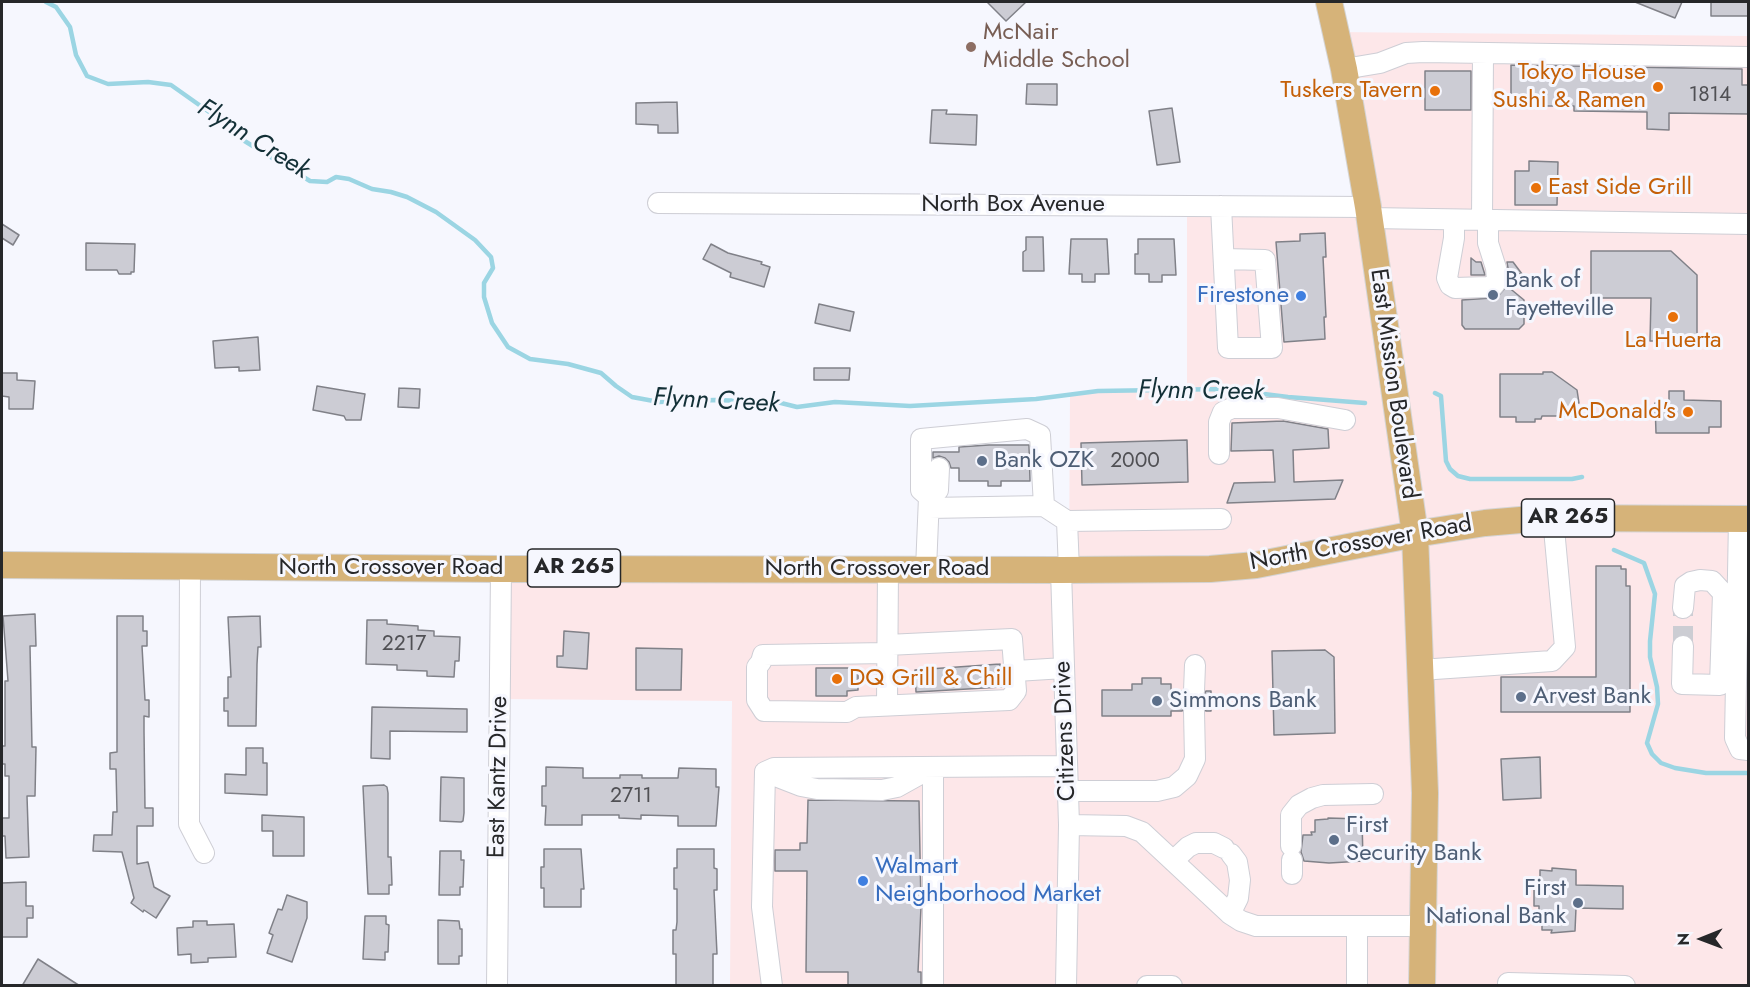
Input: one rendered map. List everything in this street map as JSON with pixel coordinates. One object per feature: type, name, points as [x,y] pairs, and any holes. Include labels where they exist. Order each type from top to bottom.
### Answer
[{"type":"main road","name":"East Mission Boulevard","points":[[1329,2],[1344,69],[1369,213],[1415,534],[1425,793],[1422,986]]},
{"type":"main road","name":"North Crossover Road","points":[[2,565],[501,569],[1210,569],[1248,565],[1485,522],[1553,518],[1744,519]]},
{"type":"street","points":[[1344,69],[1380,63],[1406,53],[1749,57]]},
{"type":"street","points":[[1454,220],[1454,238],[1447,278],[1450,285],[1455,288],[1494,285],[1497,280],[1496,268],[1488,243],[1485,220],[1484,53]]},
{"type":"street","name":"North Box Avenue","points":[[658,203],[1221,206],[1369,213],[1454,220],[1749,224]]},
{"type":"street","points":[[1221,206],[1228,348],[1272,348],[1265,260],[1224,259]]},
{"type":"street","points":[[1219,454],[1219,422],[1223,412],[1232,408],[1278,408],[1345,420]]},
{"type":"street","points":[[939,453],[1027,429],[1040,435],[1044,506]]},
{"type":"street","points":[[926,569],[929,503],[921,490],[921,439],[939,453]]},
{"type":"street","points":[[929,503],[939,490],[939,453]]},
{"type":"street","points":[[929,503],[1044,506],[1067,521],[1221,519]]},
{"type":"street","points":[[1420,669],[1552,661],[1565,647],[1553,518]]},
{"type":"street","points":[[1683,646],[1682,684],[1720,685],[1737,588],[1744,519]]},
{"type":"street","name":"Citizens Drive","points":[[1067,521],[1064,668],[1069,825],[1126,826],[1142,832],[1230,914],[1256,926],[1424,926]]},
{"type":"street","points":[[190,567],[189,824],[204,853]]},
{"type":"street","name":"East Kantz Drive","points":[[497,986],[501,569]]},
{"type":"street","points":[[887,705],[888,569]]},
{"type":"street","points":[[1683,608],[1685,586],[1691,582],[1712,581],[1737,588]]},
{"type":"street","points":[[1737,588],[1735,738],[1740,749],[1749,750]]},
{"type":"street","points":[[1012,639],[1016,691],[1009,700],[856,707],[847,712],[764,711],[757,700],[757,667],[763,655],[887,649],[1012,639]]},
{"type":"street","points":[[1194,691],[1195,665]]},
{"type":"street","points":[[1016,671],[1064,668]]},
{"type":"street","points":[[1068,791],[1157,791],[1174,787],[1188,776],[1195,759],[1194,711]]},
{"type":"street","points":[[933,766],[933,986]]},
{"type":"street","points":[[772,986],[762,907],[765,772],[774,768],[1067,766]]},
{"type":"street","points":[[1292,860],[1291,815],[1299,805],[1323,795],[1373,794]]},
{"type":"street","points":[[1066,986],[1069,825]]},
{"type":"street","points":[[1173,861],[1196,843],[1214,843],[1228,851],[1237,862],[1240,880],[1238,898],[1230,914]]},
{"type":"street","points":[[1357,926],[1357,986]]},
{"type":"street","points":[[1508,983],[1625,986]]},
{"type":"street","points":[[1147,986],[1172,986]]},
{"type":"shaded area","points":[[1336,32],[1748,36],[1748,985],[730,985],[732,701],[500,699],[501,569],[1069,570],[1070,394],[1098,391],[1187,389],[1187,206],[1368,207]]},
{"type":"building","points":[[987,2],[1026,2],[1006,21]]},
{"type":"building","points":[[1635,2],[1682,2],[1675,18]]},
{"type":"building","points":[[1711,2],[1749,2],[1749,16],[1711,16]]},
{"type":"building","points":[[1511,65],[1742,69],[1742,85],[1749,85],[1749,114],[1669,113],[1669,130],[1647,129],[1647,112],[1574,111],[1574,106],[1518,106],[1511,99]]},
{"type":"building","points":[[1425,71],[1471,71],[1471,110],[1425,110]]},
{"type":"building","points":[[1027,84],[1057,84],[1057,105],[1026,104]]},
{"type":"building","points":[[677,102],[678,133],[658,133],[658,125],[636,124],[636,103]]},
{"type":"building","points":[[1172,108],[1180,162],[1157,165],[1149,111]]},
{"type":"building","points":[[932,110],[947,110],[946,114],[977,115],[976,145],[930,143]]},
{"type":"building","name":"East Side Grill","points":[[1529,161],[1558,162],[1557,205],[1515,205],[1515,171],[1529,171]]},
{"type":"building","points":[[2,224],[19,235],[13,245],[2,238]]},
{"type":"building","name":"Firestone","points":[[1325,233],[1326,257],[1323,257],[1325,339],[1284,342],[1276,242],[1300,241],[1300,234]]},
{"type":"building","points":[[1026,237],[1043,237],[1044,271],[1023,271]]},
{"type":"building","points":[[1071,239],[1107,239],[1109,274],[1095,274],[1095,282],[1082,282],[1082,274],[1069,274]]},
{"type":"building","points":[[1138,239],[1174,239],[1176,275],[1162,275],[1162,282],[1149,282],[1149,274],[1135,274]]},
{"type":"building","points":[[86,243],[135,244],[134,272],[119,274],[117,270],[86,270]]},
{"type":"building","points":[[711,244],[728,253],[762,262],[761,264],[770,267],[764,287],[730,277],[731,273],[703,259]]},
{"type":"building","points":[[1591,251],[1671,251],[1697,275],[1697,341],[1650,341],[1651,298],[1591,298]]},
{"type":"building","points":[[1471,258],[1476,262],[1481,262],[1485,275],[1471,275]]},
{"type":"building","points":[[1507,262],[1513,262],[1522,274],[1509,274]]},
{"type":"building","name":"Bank of Fayetteville","points":[[1507,286],[1524,300],[1524,324],[1519,329],[1465,329],[1462,325],[1462,300],[1492,298],[1498,296]]},
{"type":"building","points":[[819,304],[854,312],[850,331],[815,323]]},
{"type":"building","points":[[258,337],[260,370],[239,371],[239,367],[215,368],[213,341]]},
{"type":"building","points":[[814,368],[850,368],[849,380],[814,380]]},
{"type":"building","points":[[1543,372],[1552,372],[1577,390],[1579,403],[1574,403],[1574,416],[1542,416],[1541,419],[1535,419],[1535,422],[1516,422],[1516,417],[1500,417],[1500,374],[1543,374]]},
{"type":"building","points":[[2,373],[17,373],[17,380],[35,381],[33,409],[9,409],[9,397],[2,396]]},
{"type":"building","points":[[317,386],[365,394],[361,420],[346,420],[344,416],[313,410]]},
{"type":"building","points":[[399,388],[420,389],[419,408],[398,407]]},
{"type":"building","name":"McDonald's","points":[[1669,391],[1684,391],[1684,400],[1721,401],[1721,427],[1709,427],[1709,433],[1656,433],[1655,403],[1669,403]]},
{"type":"building","points":[[1283,421],[1328,429],[1329,448],[1293,450],[1294,482],[1343,480],[1335,499],[1227,503],[1234,483],[1275,482],[1273,450],[1231,451],[1232,423]]},
{"type":"building","points":[[1187,440],[1188,482],[1082,485],[1081,443]]},
{"type":"building","name":"Bank OZK","points":[[1029,445],[1030,481],[1001,481],[1001,486],[988,486],[988,481],[959,481],[959,468],[951,468],[945,458],[939,456],[933,458],[933,452],[959,452],[959,447]]},
{"type":"building","points":[[1596,566],[1621,566],[1621,569],[1626,569],[1626,586],[1630,586],[1630,712],[1501,712],[1501,677],[1596,677]]},
{"type":"building","points":[[35,614],[36,646],[30,646],[32,747],[36,747],[35,796],[27,796],[29,857],[6,858],[2,818],[9,818],[9,776],[5,776],[5,764],[2,764],[2,746],[5,746],[5,681],[8,681],[3,616]]},
{"type":"building","points":[[117,616],[143,616],[143,631],[147,631],[147,646],[142,646],[145,700],[149,700],[149,717],[144,716],[145,808],[153,808],[153,826],[137,826],[137,864],[148,862],[154,887],[170,896],[156,918],[131,903],[134,898],[122,852],[93,851],[94,835],[112,835],[113,812],[117,812],[116,769],[110,769],[110,753],[117,752]]},
{"type":"building","points":[[260,616],[261,647],[258,647],[256,726],[228,726],[228,711],[224,711],[224,698],[228,698],[228,677],[231,677],[228,617]]},
{"type":"building","points":[[367,620],[387,620],[387,624],[418,626],[418,630],[434,631],[434,636],[460,637],[459,661],[455,661],[454,677],[427,676],[427,671],[397,670],[397,665],[366,664]]},
{"type":"building","points":[[564,631],[589,633],[587,669],[557,667],[557,656],[563,656]]},
{"type":"building","points":[[636,648],[682,649],[681,690],[636,690]]},
{"type":"building","points":[[1325,650],[1334,657],[1335,733],[1274,735],[1272,651]]},
{"type":"building","points":[[1000,664],[1002,687],[916,692],[915,670]]},
{"type":"building","name":"DQ Grill & Chill","points":[[816,668],[858,668],[858,690],[847,691],[847,696],[816,696]]},
{"type":"building","name":"Simmons Bank","points":[[1142,678],[1161,678],[1161,684],[1171,684],[1171,691],[1182,691],[1188,701],[1182,711],[1171,711],[1171,716],[1102,716],[1102,690],[1132,690],[1132,684],[1142,684]]},
{"type":"building","points":[[1206,691],[1211,691],[1211,711],[1206,711],[1200,701]]},
{"type":"building","points":[[372,707],[467,709],[467,732],[390,731],[390,759],[371,758]]},
{"type":"building","points":[[246,748],[263,748],[263,763],[267,763],[267,795],[225,793],[225,774],[246,775]]},
{"type":"building","points":[[1540,757],[1541,798],[1503,800],[1501,759]]},
{"type":"building","points":[[546,767],[583,768],[583,778],[620,778],[620,775],[642,775],[642,778],[678,778],[679,768],[716,769],[716,787],[719,787],[716,826],[678,826],[678,816],[641,815],[641,819],[619,818],[619,815],[582,815],[582,825],[545,825],[546,806],[542,806],[542,786],[546,786]]},
{"type":"building","points":[[441,777],[464,778],[464,813],[461,822],[440,821]]},
{"type":"building","points":[[384,785],[388,793],[388,857],[391,857],[392,885],[389,885],[389,894],[368,894],[363,786]]},
{"type":"building","name":"Walmart Neighborhood Market","points":[[808,800],[919,801],[921,907],[918,972],[921,972],[921,986],[848,986],[848,972],[806,972],[807,871],[775,871],[775,850],[800,850],[800,843],[807,843]]},
{"type":"building","points":[[262,815],[304,817],[304,856],[273,856],[273,831],[262,831]]},
{"type":"building","name":"First Security Bank","points":[[1362,819],[1363,861],[1329,863],[1304,861],[1301,852],[1303,835],[1312,835],[1311,832],[1315,832],[1315,820]]},
{"type":"building","points":[[544,849],[581,849],[584,889],[581,889],[581,907],[544,907],[541,867],[544,867]]},
{"type":"building","points":[[677,849],[714,849],[714,868],[717,869],[717,890],[714,890],[717,954],[713,954],[713,986],[676,986],[673,930],[676,930],[677,922],[677,889],[674,889],[674,868],[677,868]]},
{"type":"building","points":[[440,851],[461,851],[461,860],[464,860],[463,887],[460,887],[460,895],[439,895]]},
{"type":"building","name":"First National Bank","points":[[1552,868],[1576,870],[1576,885],[1623,886],[1623,909],[1576,908],[1575,931],[1551,933],[1552,930],[1542,930],[1542,915],[1539,915],[1539,906],[1534,906],[1534,879],[1540,879],[1540,870],[1552,871]]},
{"type":"building","points":[[26,882],[26,906],[33,906],[33,918],[27,918],[27,937],[2,937],[2,883]]},
{"type":"building","points":[[287,895],[307,902],[307,918],[292,962],[267,953],[273,935],[269,933],[278,909],[282,910]]},
{"type":"building","points":[[365,916],[386,916],[386,924],[389,925],[388,952],[385,952],[385,960],[363,959]]},
{"type":"building","points":[[438,920],[459,921],[460,929],[462,929],[462,956],[459,956],[459,964],[438,964]]},
{"type":"building","points":[[193,921],[207,921],[207,925],[234,924],[236,957],[208,958],[208,962],[191,963],[191,954],[178,955],[177,928],[193,927]]},
{"type":"building","points":[[38,959],[80,986],[22,986]]},
{"type":"waterway","name":"Flynn Creek","points":[[46,2],[56,7],[70,27],[76,55],[87,76],[108,84],[148,82],[171,85],[212,114],[238,137],[310,181],[327,182],[336,177],[349,179],[372,189],[407,197],[436,212],[475,240],[491,257],[493,268],[484,283],[484,297],[492,323],[508,347],[530,359],[568,364],[601,373],[632,397],[659,402],[714,400],[777,402],[797,407],[835,402],[910,406],[1036,399],[1098,391],[1224,389],[1365,403]]},
{"type":"waterway","name":"Flynn Creek","points":[[1435,393],[1441,396],[1446,461],[1450,469],[1458,476],[1470,479],[1572,479],[1582,477]]},
{"type":"waterway","name":"Flynn Creek","points":[[1614,550],[1644,563],[1655,594],[1650,657],[1657,687],[1658,704],[1647,743],[1652,754],[1661,763],[1675,768],[1706,773],[1748,773]]},
{"type":"tunnel","points":[[1683,608],[1683,646]]},
{"type":"place","name":"McNair Middle School","points":[[971,47]]},
{"type":"place","name":"Tokyo House Sushi & Ramen","points":[[1658,87]]},
{"type":"place","name":"Tuskers Tavern","points":[[1435,91]]},
{"type":"place","name":"East Side Grill","points":[[1536,188]]},
{"type":"place","name":"Bank of Fayetteville","points":[[1493,295]]},
{"type":"place","name":"Firestone","points":[[1301,296]]},
{"type":"place","name":"La Huerta","points":[[1673,317]]},
{"type":"place","name":"McDonald's","points":[[1688,412]]},
{"type":"place","name":"Bank OZK","points":[[982,461]]},
{"type":"place","name":"DQ Grill & Chill","points":[[837,679]]},
{"type":"place","name":"Arvest Bank","points":[[1521,697]]},
{"type":"place","name":"Simmons Bank","points":[[1157,701]]},
{"type":"place","name":"First Security Bank","points":[[1334,840]]},
{"type":"place","name":"Walmart Neighborhood Market","points":[[863,881]]},
{"type":"place","name":"First National Bank","points":[[1578,903]]}]
